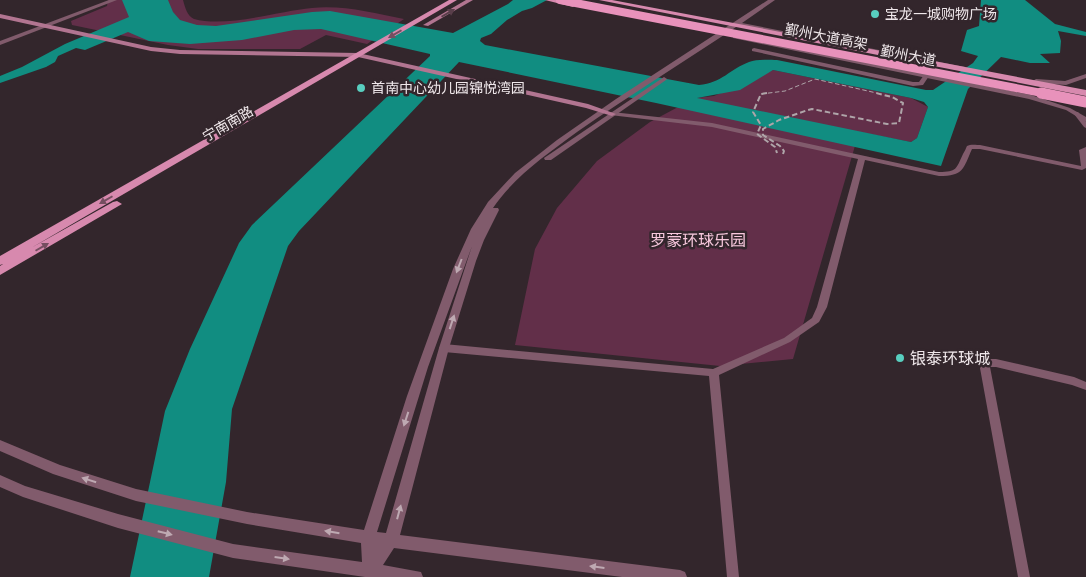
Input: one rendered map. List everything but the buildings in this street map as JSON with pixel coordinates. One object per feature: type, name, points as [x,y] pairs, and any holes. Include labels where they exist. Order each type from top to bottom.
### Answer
[{"type":"highway","name":"鄞州大道高架","points":[[554,0],[1086,102]]},
{"type":"highway","name":"鄞州大道高架","points":[[581,0],[1086,102]]},
{"type":"main road","name":"宁南南路","points":[[0,271],[361,58],[376,45],[454,0]]},
{"type":"main road","name":"宁南南路","points":[[0,261],[361,58],[387,48],[470,0]]},
{"type":"main road","name":"鄞州大道","points":[[554,0],[981,85],[1086,102]]},
{"type":"main road","name":"鄞州大道","points":[[602,0],[738,24],[1086,93]]},
{"type":"main road","points":[[0,16],[74,38],[114,44]]},
{"type":"main road","points":[[0,20],[82,34],[150,53],[193,57],[361,58],[605,112]]},
{"type":"street","points":[[39,27],[109,0]]},
{"type":"street","points":[[0,41],[114,0]]},
{"type":"street","points":[[370,574],[391,541],[444,348],[471,261],[489,218],[503,199],[531,170],[605,112],[632,100],[667,77],[772,0]]},
{"type":"street","points":[[370,574],[368,538],[430,346],[462,260],[480,220],[497,196],[526,166],[605,112],[726,34],[749,41],[926,76],[945,78]]},
{"type":"street","points":[[754,50],[913,84],[921,84],[926,76]]},
{"type":"street","points":[[990,74],[1045,83],[1066,83],[1086,76]]},
{"type":"street","points":[[981,85],[1050,102],[1086,120]]},
{"type":"street","points":[[605,112],[712,125],[939,174],[954,174],[960,170],[970,147],[980,146],[1082,168],[1085,166],[1082,150],[1086,149]]},
{"type":"street","points":[[1076,114],[1086,126]]},
{"type":"street","points":[[444,348],[714,372],[787,340],[816,320],[822,307],[862,158]]},
{"type":"street","points":[[1024,577],[985,368],[986,363],[996,363],[1074,381],[1086,386]]},
{"type":"street","points":[[714,372],[733,577]]},
{"type":"street","points":[[0,445],[58,470],[136,495],[248,518],[368,538],[680,577]]},
{"type":"street","points":[[0,481],[23,491],[118,521],[233,550],[370,574],[416,577]]},
{"type":"green space","points":[[108,0],[183,0],[192,18],[222,22],[324,7],[358,10],[404,19],[367,44],[326,35],[300,49],[198,49],[168,45],[72,25],[71,21],[107,6]]},
{"type":"green space","name":"罗蒙环球乐园","points":[[773,70],[911,98],[928,107],[917,138],[911,142],[859,132],[793,359],[720,366],[515,345],[535,249],[557,208],[597,161],[650,122],[695,98],[714,96]]},
{"type":"shaded area","points":[[122,0],[168,0],[173,12],[180,20],[197,25],[216,26],[330,11],[453,33],[513,0],[547,0],[507,20],[491,34],[481,38],[480,41],[485,45],[699,85],[714,82],[749,62],[777,60],[926,90],[933,90],[973,63],[978,56],[961,51],[967,30],[979,26],[981,0],[1025,0],[1055,24],[1086,32],[1086,36],[1058,31],[1061,41],[1060,53],[1040,54],[1050,63],[1030,63],[1001,57],[968,89],[941,166],[459,62],[299,231],[288,246],[232,409],[226,482],[209,577],[130,577],[165,411],[190,349],[239,243],[252,225],[430,54],[321,29],[294,30],[242,40],[190,44],[149,41],[128,32],[85,50],[76,48],[58,56],[55,62],[46,67],[0,83],[0,76],[22,67],[65,44],[129,17]],"holes":[[[773,70],[924,102],[928,107],[917,138],[911,142],[697,98],[740,90]]]},
{"type":"railway","points":[[761,94],[785,91],[815,79],[881,94]]},
{"type":"railway","points":[[761,94],[767,93]]},
{"type":"railway","points":[[783,154],[784,151],[780,146],[763,135],[763,129],[779,120],[808,110],[812,109],[887,124],[899,123],[903,103],[892,97],[876,93]]},
{"type":"railway","points":[[761,94],[753,112],[761,125],[757,134],[775,147],[777,153]]},
{"type":"place","name":"宝龙一城购物广场","points":[[875,14]]},
{"type":"place","name":"首南中心幼儿园锦悦湾园","points":[[361,88]]},
{"type":"place","name":"银泰环球城","points":[[900,358]]}]
